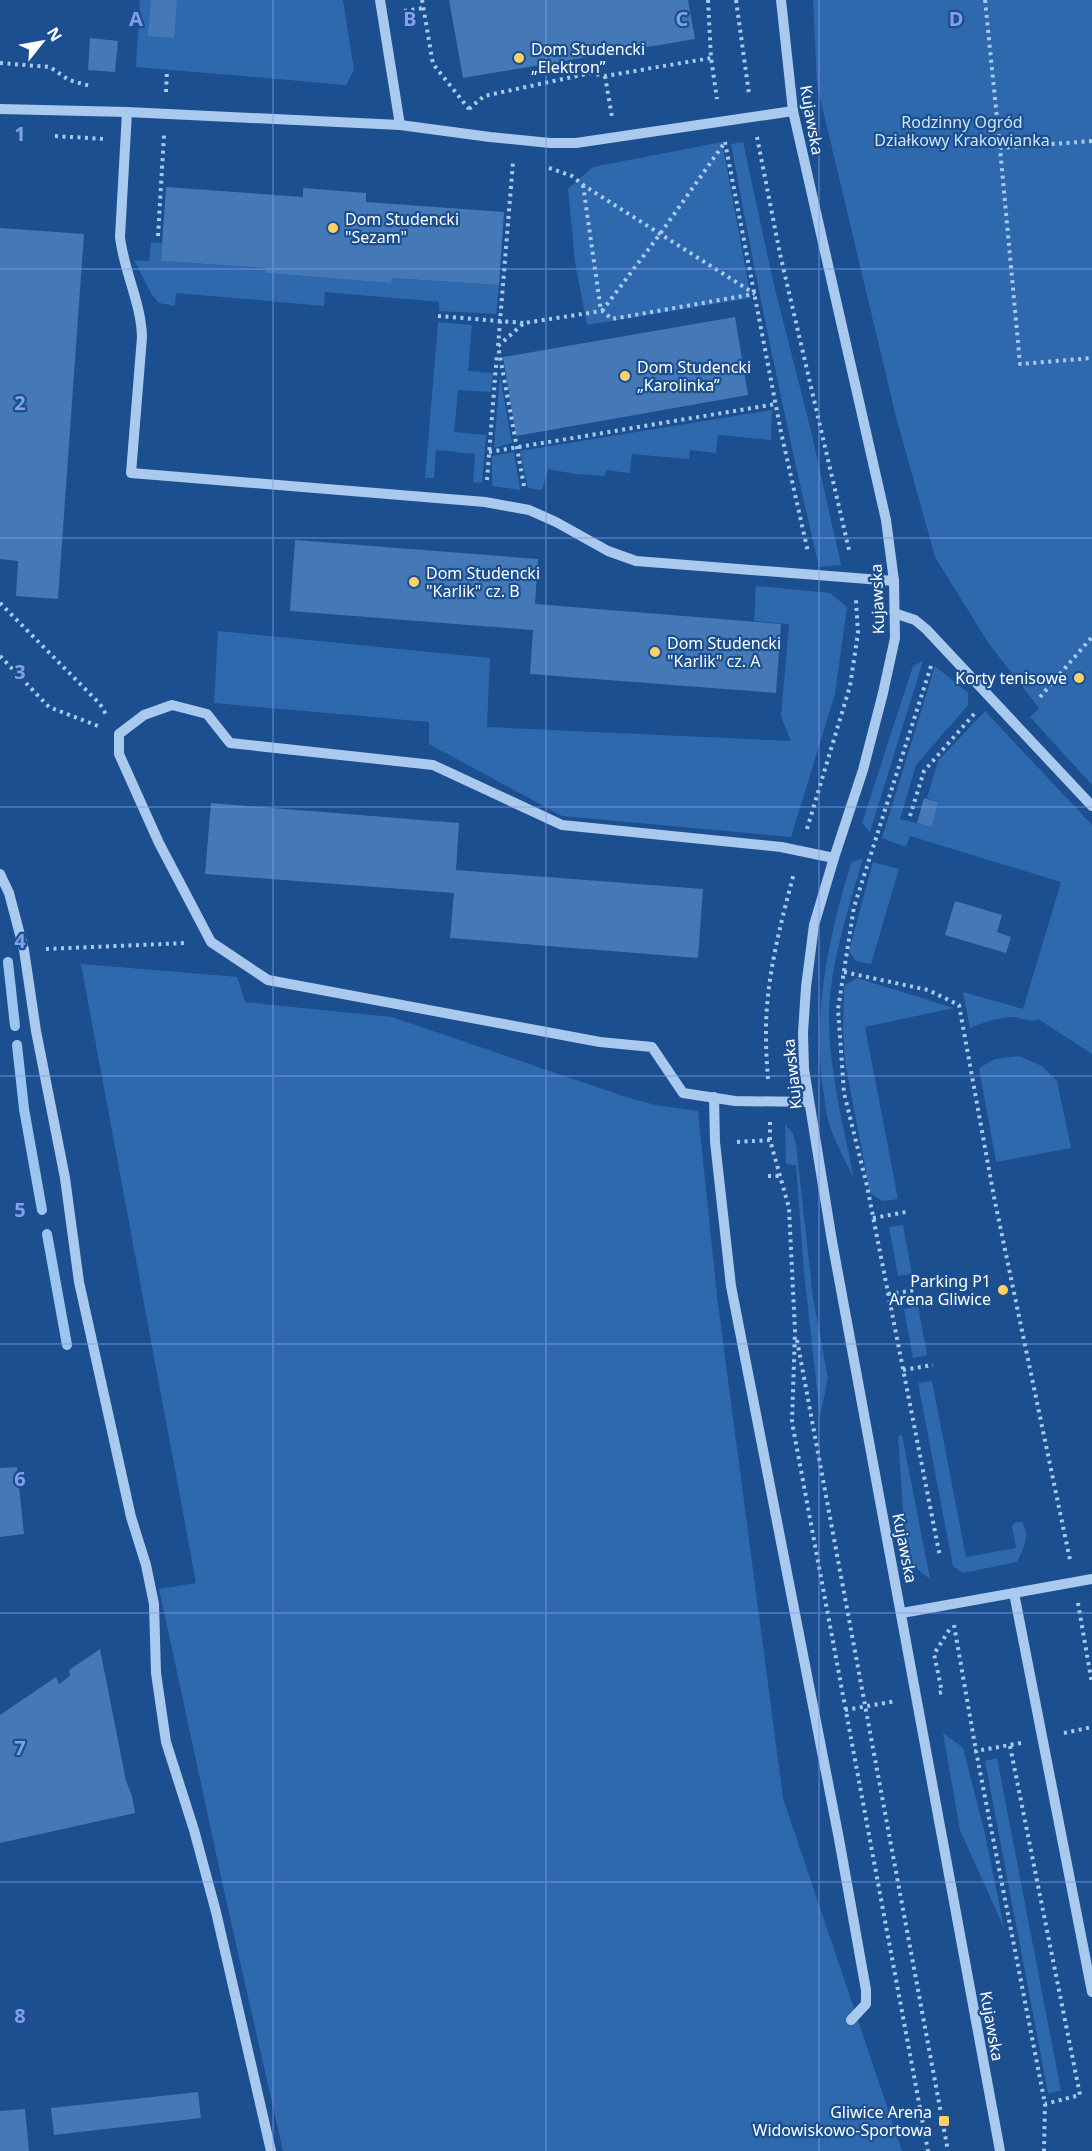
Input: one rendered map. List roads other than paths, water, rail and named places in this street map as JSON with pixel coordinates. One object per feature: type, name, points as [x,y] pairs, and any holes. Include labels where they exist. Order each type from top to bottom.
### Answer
[{"type":"street","points":[[380,0],[400,125]]},
{"type":"street","name":"Kujawska","points":[[781,0],[793,111],[886,520],[894,581],[895,638],[883,693],[863,770],[814,925],[802,1033],[804,1069],[845,1310],[999,2151]]},
{"type":"street","points":[[0,109],[128,112],[400,125],[514,139],[576,143],[793,111]]},
{"type":"street","points":[[128,112],[120,237],[123,256],[141,318],[142,337],[131,472],[485,502],[529,510],[608,551],[636,561],[894,581]]},
{"type":"street","points":[[894,613],[915,620],[926,630],[1092,806]]},
{"type":"street","points":[[809,1102],[735,1101],[683,1093],[652,1047],[600,1042],[268,980],[211,942],[141,804],[120,754],[119,734],[144,715],[172,705],[207,714],[230,743],[433,765],[562,825],[781,847],[834,858]]},
{"type":"street","points":[[0,874],[9,893],[24,950],[38,1042],[65,1178],[79,1282],[130,1517],[146,1565],[154,1604],[156,1673],[166,1742],[194,1830],[216,1912],[271,2151]]},
{"type":"street","points":[[714,1097],[715,1142],[731,1286],[839,1839],[866,1990],[866,2004],[851,2020]]},
{"type":"street","points":[[902,1614],[1092,1579]]},
{"type":"street","points":[[1014,1593],[1092,1992]]},
{"type":"waterway","points":[[8,962],[15,1026]]},
{"type":"waterway","points":[[17,1045],[24,1109],[42,1210]]},
{"type":"waterway","points":[[47,1234],[67,1345]]},
{"type":"place","name":"Dom Studencki „Elektron”","points":[[519,58]]},
{"type":"place","name":"Dom Studencki \"Sezam\"","points":[[333,228]]},
{"type":"place","name":"Dom Studencki „Karolinka”","points":[[625,376]]},
{"type":"place","name":"Dom Studencki \"Karlik\" cz. B","points":[[414,582]]},
{"type":"place","name":"Dom Studencki \"Karlik\" cz. A","points":[[655,652]]},
{"type":"place","name":"Korty tenisowe","points":[[1079,678]]},
{"type":"place","name":"Parking P1 Arena Gliwice","points":[[1003,1290]]},
{"type":"place","name":"Gliwice Arena Widowiskowo-Sportowa","points":[[944,2121]]},
{"type":"park label","name":"Rodzinny Ogród Działkowy Krakowianka","points":[[962,131]]}]
